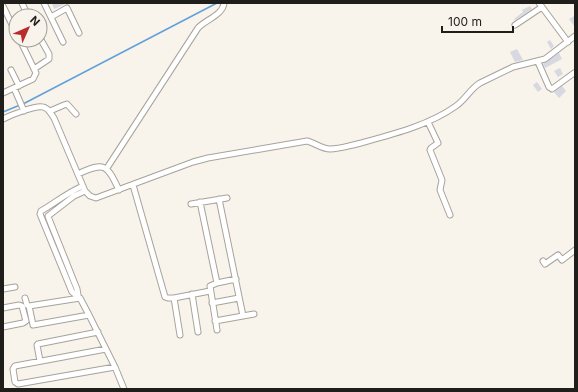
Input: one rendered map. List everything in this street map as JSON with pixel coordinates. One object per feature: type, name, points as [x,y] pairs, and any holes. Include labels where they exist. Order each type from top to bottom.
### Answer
[{"type":"street","points":[[44,3],[63,42]]},
{"type":"street","points":[[107,168],[198,28],[202,23],[219,13],[224,8],[224,3]]},
{"type":"street","points":[[515,25],[541,5],[568,42]]},
{"type":"street","points":[[3,6],[8,16]]},
{"type":"street","points":[[50,17],[67,8],[79,33]]},
{"type":"street","points":[[3,119],[23,109],[41,106],[50,111],[84,188],[90,196],[96,198],[175,168],[208,158],[307,141],[328,149],[342,148],[428,122],[462,102],[475,86],[488,78],[522,64],[538,62],[550,56],[575,36]]},
{"type":"street","points":[[3,93],[35,77],[36,73],[24,48]]},
{"type":"street","points":[[34,69],[50,59],[46,48]]},
{"type":"street","points":[[538,62],[549,87],[552,89],[574,73]]},
{"type":"street","points":[[12,70],[17,87],[18,98],[23,109]]},
{"type":"street","points":[[50,111],[67,104],[76,114]]},
{"type":"street","points":[[428,122],[438,143],[430,150],[442,180],[440,190],[450,215]]},
{"type":"street","points":[[78,174],[92,167],[107,168],[119,190]]},
{"type":"street","points":[[133,185],[165,296],[168,298],[174,298],[210,291]]},
{"type":"street","points":[[79,296],[72,292],[40,214],[41,211],[60,200],[72,190],[84,188]]},
{"type":"street","points":[[84,188],[48,216],[78,289],[79,296],[115,367],[123,389]]},
{"type":"street","points":[[191,204],[227,198]]},
{"type":"street","points":[[219,199],[243,316]]},
{"type":"street","points":[[200,202],[217,283]]},
{"type":"street","points":[[543,261],[545,264],[558,255],[562,260],[575,250]]},
{"type":"street","points":[[217,330],[210,285],[236,279]]},
{"type":"street","points":[[3,289],[15,288]]},
{"type":"street","points":[[192,294],[198,332]]},
{"type":"street","points":[[29,306],[79,296]]},
{"type":"street","points":[[25,298],[27,305],[29,306],[33,325],[89,315]]},
{"type":"street","points":[[174,298],[180,336]]},
{"type":"street","points":[[212,303],[239,298]]},
{"type":"street","points":[[3,308],[21,306],[24,309],[26,321],[23,324],[3,327]]},
{"type":"street","points":[[216,321],[254,314]]},
{"type":"street","points":[[40,361],[38,344],[98,332]]},
{"type":"street","points":[[106,349],[14,367],[15,382],[18,384],[115,367]]},
{"type":"building","points":[[52,3],[71,4],[65,4],[54,9]]},
{"type":"building","points":[[530,6],[532,9],[515,20],[514,19],[523,12],[522,10]]},
{"type":"building","points":[[574,16],[575,18],[575,27],[569,19]]},
{"type":"building","points":[[550,40],[554,46],[551,49],[547,42]]},
{"type":"building","points":[[517,49],[523,60],[515,62],[510,52]]},
{"type":"building","points":[[559,53],[562,59],[545,68],[543,64]]},
{"type":"building","points":[[560,68],[563,74],[558,77],[554,71]]},
{"type":"building","points":[[537,82],[542,89],[538,92],[533,85]]},
{"type":"building","points":[[562,86],[566,91],[559,98],[554,92]]},
{"type":"waterway","points":[[23,104],[217,3]]},
{"type":"waterway","points":[[3,112],[20,105]]}]
